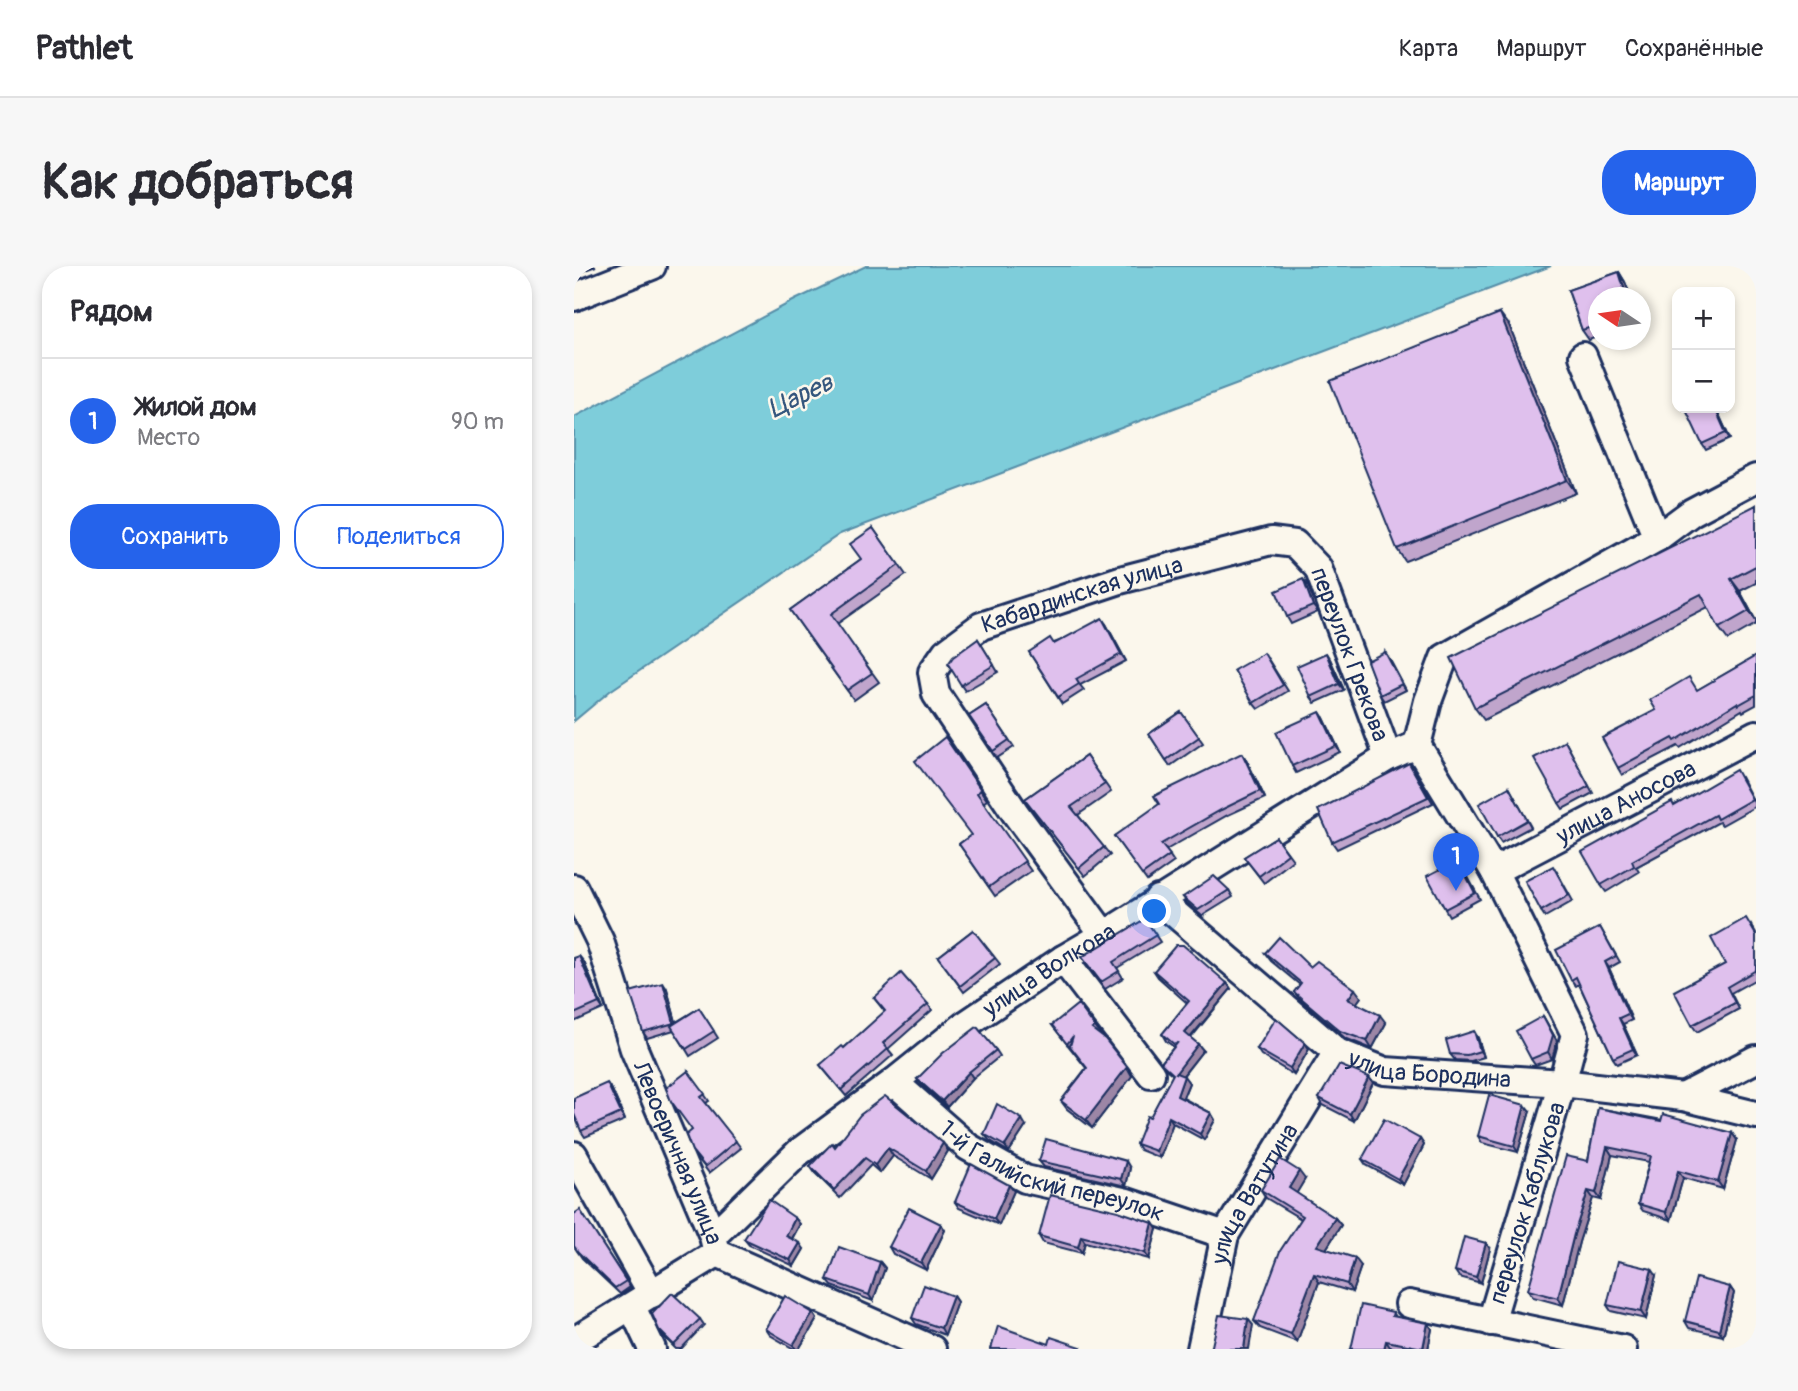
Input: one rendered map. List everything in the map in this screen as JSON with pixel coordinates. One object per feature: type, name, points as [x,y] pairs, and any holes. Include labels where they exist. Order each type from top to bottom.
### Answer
[{"type":"street","points":[[574,297],[639,268]]},
{"type":"street","points":[[1583,356],[1657,538]]},
{"type":"street","points":[[1417,745],[1428,701],[1444,658],[1657,538],[1692,512],[1756,478]]},
{"type":"street","name":"Кабардинская улица","points":[[1104,935],[1016,814],[936,694],[932,672],[946,652],[981,626],[1120,580],[1271,541]]},
{"type":"street","name":"переулок Грекова","points":[[1271,541],[1295,544],[1318,568],[1388,757]]},
{"type":"street","name":"улица Аносова","points":[[1494,871],[1756,734]]},
{"type":"street","name":"улица Волкова","points":[[574,1342],[642,1301],[715,1244],[799,1152],[894,1082],[965,1025],[1063,958],[1158,899],[1388,757],[1417,745]]},
{"type":"street","name":"переулок Каблукова","points":[[1417,745],[1494,871],[1574,1034],[1491,1322]]},
{"type":"street","name":"Левоеричная улица","points":[[574,888],[600,941],[634,1049],[715,1244],[924,1346]]},
{"type":"street","name":"улица Бородина","points":[[1158,899],[1337,1052],[1385,1072],[1562,1083],[1683,1097],[1756,1115]]},
{"type":"street","points":[[1063,958],[1151,1074]]},
{"type":"street","name":"улица Ватутина","points":[[1201,1349],[1225,1236],[1337,1052]]},
{"type":"street","points":[[1683,1097],[1756,1059]]},
{"type":"street","name":"1-й Галийский переулок","points":[[894,1082],[968,1147],[1025,1179],[1127,1202],[1225,1236]]},
{"type":"street","points":[[574,1155],[642,1301],[652,1349]]},
{"type":"street","points":[[1409,1304],[1623,1349]]},
{"type":"water","name":"Царев","points":[[866,266],[1551,266],[840,534],[610,691],[574,721],[574,417],[795,300]]},
{"type":"building","points":[[1619,272],[1624,287],[1588,287],[1588,328],[1582,330],[1568,290]]},
{"type":"building","points":[[1500,313],[1567,480],[1397,549],[1330,381]]},
{"type":"building","points":[[1687,413],[1717,413],[1726,433],[1702,444]]},
{"type":"building","points":[[1756,505],[1756,566],[1731,579],[1749,611],[1719,628],[1701,594],[1475,708],[1451,658]]},
{"type":"building","points":[[873,528],[899,565],[831,614],[872,673],[847,690],[790,610],[861,559],[850,544]]},
{"type":"building","points":[[1303,579],[1313,606],[1287,617],[1276,591]]},
{"type":"building","points":[[1102,618],[1121,654],[1076,679],[1079,684],[1058,697],[1029,652],[1050,638],[1054,644]]},
{"type":"building","points":[[978,639],[994,665],[961,685],[948,664],[953,657]]},
{"type":"building","points":[[1385,652],[1402,684],[1380,695],[1367,661]]},
{"type":"building","points":[[1264,653],[1283,685],[1253,703],[1234,670]]},
{"type":"building","points":[[1326,653],[1339,684],[1311,697],[1297,666]]},
{"type":"building","points":[[1756,656],[1756,695],[1738,705],[1737,703],[1675,741],[1673,738],[1618,768],[1602,738],[1656,710],[1650,700],[1689,677],[1697,690]]},
{"type":"building","points":[[986,705],[1009,740],[993,751],[969,716]]},
{"type":"building","points":[[1181,712],[1199,737],[1166,760],[1149,734]]},
{"type":"building","points":[[1320,712],[1336,746],[1292,766],[1276,732]]},
{"type":"building","points":[[945,737],[981,790],[977,793],[1025,861],[989,887],[959,844],[971,835],[915,761]]},
{"type":"building","points":[[1565,741],[1589,786],[1559,803],[1534,758]]},
{"type":"building","points":[[1242,753],[1260,791],[1161,844],[1170,855],[1142,875],[1114,836],[1159,804],[1154,796]]},
{"type":"building","points":[[1086,756],[1105,784],[1071,807],[1104,847],[1079,868],[1025,799]]},
{"type":"building","points":[[1409,763],[1428,797],[1332,842],[1318,810]]},
{"type":"building","points":[[1736,770],[1752,799],[1717,819],[1715,815],[1632,861],[1634,866],[1601,885],[1582,852],[1672,802],[1674,806]]},
{"type":"building","points":[[1509,787],[1527,820],[1497,837],[1479,804]]},
{"type":"building","points":[[1276,837],[1288,854],[1259,876],[1244,857]]},
{"type":"building","points":[[1458,860],[1475,893],[1445,909],[1427,876]]},
{"type":"building","points":[[1553,866],[1569,895],[1541,911],[1525,881]]},
{"type":"building","points":[[1214,876],[1229,890],[1198,910],[1183,897]]},
{"type":"building","points":[[1746,918],[1756,935],[1756,970],[1727,987],[1735,1003],[1692,1025],[1674,991],[1725,964],[1711,938]]},
{"type":"building","points":[[1145,919],[1156,935],[1113,962],[1119,971],[1101,982],[1082,957]]},
{"type":"building","points":[[1600,927],[1616,956],[1605,962],[1628,1014],[1619,1018],[1633,1049],[1613,1058],[1576,977],[1571,980],[1556,950]]},
{"type":"building","points":[[973,930],[995,958],[960,986],[938,957]]},
{"type":"building","points":[[1279,937],[1310,967],[1317,961],[1355,989],[1348,999],[1380,1015],[1367,1041],[1340,1031],[1294,992],[1301,983],[1265,953]]},
{"type":"building","points":[[1176,945],[1183,945],[1227,983],[1185,1033],[1198,1044],[1176,1073],[1184,1076],[1177,1096],[1211,1113],[1200,1134],[1169,1117],[1156,1151],[1136,1144],[1147,1116],[1150,1117],[1173,1074],[1161,1063],[1178,1042],[1175,1045],[1162,1034],[1189,1001],[1154,971]]},
{"type":"building","points":[[579,956],[599,1003],[574,1014],[574,958]]},
{"type":"building","points":[[901,973],[928,1004],[883,1043],[888,1049],[841,1090],[820,1065],[842,1046],[844,1048],[885,1011],[874,998]]},
{"type":"building","points":[[663,983],[674,1023],[643,1032],[630,992]]},
{"type":"building","points":[[1078,1004],[1095,1027],[1092,1029],[1105,1039],[1127,1067],[1086,1120],[1061,1101],[1087,1068],[1070,1046],[1073,1036],[1067,1044],[1052,1025]]},
{"type":"building","points":[[699,1008],[714,1031],[686,1049],[671,1026]]},
{"type":"building","points":[[1543,1016],[1553,1035],[1548,1052],[1531,1059],[1516,1031]]},
{"type":"building","points":[[1276,1018],[1305,1043],[1290,1068],[1257,1049]]},
{"type":"building","points":[[977,1027],[996,1050],[969,1072],[942,1101],[917,1079],[943,1053]]},
{"type":"building","points":[[1474,1031],[1480,1051],[1467,1055],[1450,1054],[1446,1040]]},
{"type":"building","points":[[1339,1065],[1369,1077],[1350,1114],[1319,1098]]},
{"type":"building","points":[[688,1071],[705,1094],[701,1097],[736,1141],[705,1167],[692,1151],[686,1135],[692,1130],[671,1101],[666,1088]]},
{"type":"building","points":[[607,1083],[621,1113],[581,1131],[574,1114],[574,1098]]},
{"type":"building","points":[[1489,1095],[1525,1105],[1514,1146],[1478,1136]]},
{"type":"building","points":[[885,1096],[943,1143],[926,1171],[888,1148],[875,1165],[865,1158],[834,1190],[810,1166],[832,1143],[835,1147],[860,1115]]},
{"type":"building","points":[[997,1104],[1022,1119],[1005,1146],[984,1134]]},
{"type":"building","points":[[1598,1108],[1661,1121],[1663,1114],[1732,1133],[1718,1182],[1678,1171],[1666,1212],[1638,1204],[1651,1156],[1607,1147],[1596,1193],[1588,1191],[1574,1234],[1558,1298],[1528,1290],[1566,1156],[1588,1161]]},
{"type":"building","points":[[1384,1119],[1420,1139],[1398,1179],[1362,1159]]},
{"type":"building","points":[[1046,1139],[1126,1161],[1121,1179],[1039,1161]]},
{"type":"building","points":[[1280,1159],[1299,1171],[1289,1188],[1335,1218],[1317,1246],[1355,1258],[1347,1284],[1314,1274],[1291,1334],[1254,1321],[1280,1251],[1303,1216],[1261,1190]]},
{"type":"building","points":[[971,1164],[1009,1185],[994,1219],[955,1202]]},
{"type":"building","points":[[1050,1195],[1118,1211],[1153,1223],[1145,1253],[1081,1236],[1078,1247],[1039,1236]]},
{"type":"building","points":[[769,1200],[795,1218],[786,1236],[800,1243],[790,1260],[744,1239]]},
{"type":"building","points":[[909,1208],[941,1224],[921,1263],[889,1247]]},
{"type":"building","points":[[580,1210],[626,1281],[615,1288],[574,1246],[574,1214]]},
{"type":"building","points":[[1464,1237],[1486,1243],[1476,1277],[1455,1271]]},
{"type":"building","points":[[839,1247],[880,1262],[869,1295],[827,1280]]},
{"type":"building","points":[[1618,1261],[1652,1269],[1641,1312],[1607,1305]]},
{"type":"building","points":[[1696,1278],[1730,1287],[1719,1330],[1685,1321]]},
{"type":"building","points":[[924,1285],[953,1296],[941,1328],[912,1318]]},
{"type":"building","points":[[672,1293],[700,1319],[674,1345],[659,1330],[652,1314]]},
{"type":"building","points":[[785,1296],[813,1313],[793,1345],[766,1329]]},
{"type":"building","points":[[1361,1305],[1393,1312],[1392,1316],[1428,1323],[1423,1348],[1386,1341],[1384,1349],[1351,1349]]},
{"type":"building","points":[[1219,1315],[1248,1319],[1244,1349],[1210,1349]]},
{"type":"building","points":[[998,1326],[1049,1344],[1051,1337],[1081,1347],[991,1349]]},
{"type":"place","name":"Жилой дом","points":[[1456,891]]}]
